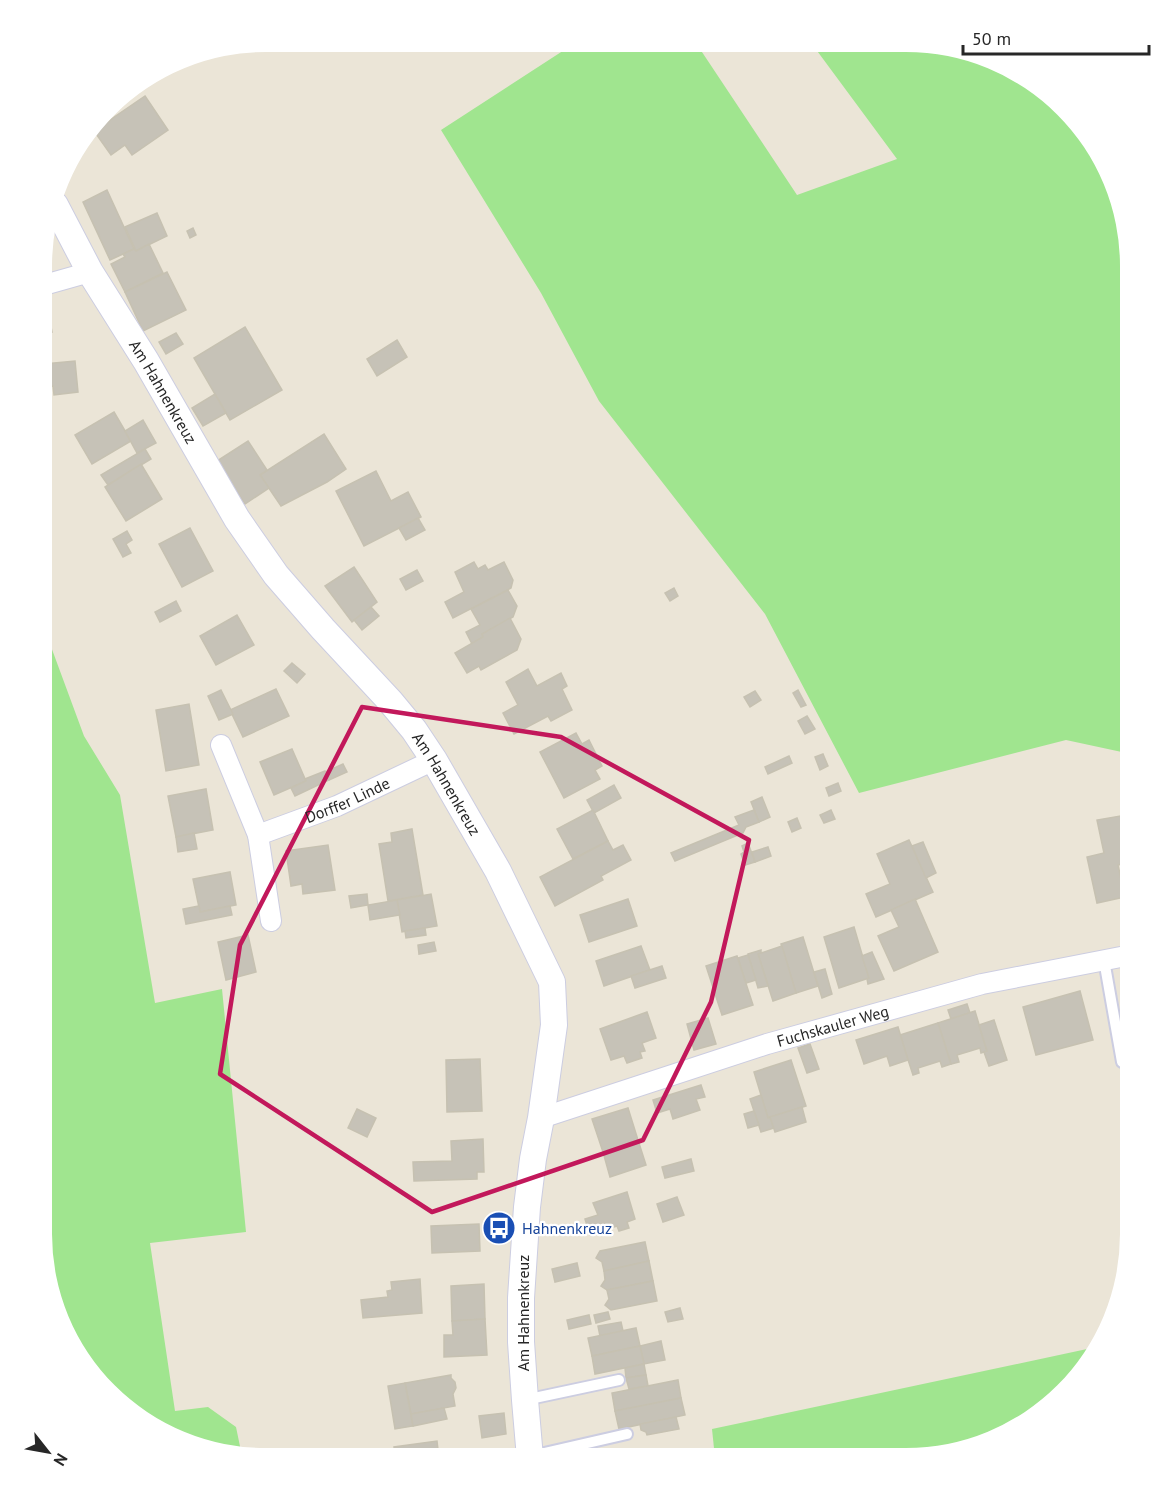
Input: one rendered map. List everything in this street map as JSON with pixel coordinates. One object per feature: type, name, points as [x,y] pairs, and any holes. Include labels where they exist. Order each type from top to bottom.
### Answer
[{"type":"street","name":"Am Hahnenkreuz","points":[[59,213],[90,272],[146,361],[237,519],[276,575],[408,722],[434,760],[498,871],[552,982],[554,1025],[524,1231],[521,1342],[529,1448]]},
{"type":"street","points":[[52,283],[90,272]]},
{"type":"street","points":[[221,745],[258,836],[271,921]]},
{"type":"street","name":"Dorffer Linde","points":[[258,836],[337,806],[434,760]]},
{"type":"street","name":"Fuchskauler Weg","points":[[541,1118],[767,1044],[982,984],[1120,957]]},
{"type":"lane","points":[[1104,960],[1120,1051]]},
{"type":"lane","points":[[525,1400],[619,1380]]},
{"type":"lane","points":[[570,1448],[627,1434]]},
{"type":"highlighted area","points":[[362,707],[561,737],[749,840],[711,1002],[643,1140],[432,1212],[220,1074],[240,945]]},
{"type":"green space","points":[[702,52],[797,195],[897,159],[818,52],[907,52],[935,54],[962,60],[1014,81],[1058,115],[1092,159],[1109,197],[1119,238],[1120,752],[1066,740],[859,793],[765,614],[599,401],[541,293],[441,130],[560,53]]},
{"type":"green space","points":[[52,649],[84,736],[120,795],[155,1003],[222,989],[246,1232],[150,1243],[175,1411],[208,1407],[236,1427],[240,1446],[197,1436],[147,1412],[115,1385],[88,1353],[69,1316],[60,1289],[54,1262],[52,1234]]},
{"type":"green space","points":[[1087,1349],[1058,1385],[1026,1412],[976,1436],[935,1446],[714,1447],[712,1429]]},
{"type":"building","points":[[145,96],[168,130],[132,155],[125,145],[111,155],[97,136],[111,119]]},
{"type":"building","points":[[107,190],[134,249],[110,260],[83,202]]},
{"type":"building","points":[[157,213],[167,236],[136,251],[125,227]]},
{"type":"building","points":[[193,228],[196,235],[190,238],[187,231]]},
{"type":"building","points":[[149,244],[163,273],[125,292],[111,264],[125,257],[123,254],[134,249],[136,251]]},
{"type":"building","points":[[167,272],[186,310],[143,331],[125,292]]},
{"type":"building","points":[[245,327],[282,390],[230,420],[194,358]]},
{"type":"building","points":[[176,333],[183,344],[166,354],[159,342]]},
{"type":"building","points":[[397,340],[407,357],[377,376],[367,359]]},
{"type":"building","points":[[75,361],[78,392],[54,395],[52,363]]},
{"type":"building","points":[[215,394],[226,413],[203,426],[192,408]]},
{"type":"building","points":[[114,412],[131,441],[92,464],[75,435]]},
{"type":"building","points":[[143,420],[156,443],[137,453],[125,431]]},
{"type":"building","points":[[324,434],[346,469],[327,482],[281,506],[260,475]]},
{"type":"building","points":[[248,441],[267,470],[260,475],[269,488],[245,504],[217,461]]},
{"type":"building","points":[[145,449],[151,459],[108,485],[101,475]]},
{"type":"building","points":[[141,464],[162,499],[126,521],[105,487]]},
{"type":"building","points":[[376,471],[391,501],[408,492],[421,517],[364,546],[336,491]]},
{"type":"building","points":[[418,518],[425,530],[406,540],[399,528]]},
{"type":"building","points":[[190,528],[213,571],[182,587],[159,544]]},
{"type":"building","points":[[127,531],[132,540],[126,544],[131,553],[123,557],[113,539]]},
{"type":"building","points":[[474,562],[478,569],[485,565],[488,570],[504,562],[513,580],[511,588],[453,618],[445,602],[464,592],[455,572]]},
{"type":"building","points":[[354,567],[377,602],[352,622],[325,586]]},
{"type":"building","points":[[417,570],[423,581],[406,590],[400,579]]},
{"type":"building","points":[[674,588],[678,596],[670,601],[665,593]]},
{"type":"building","points":[[508,590],[517,606],[513,617],[482,634],[483,637],[472,644],[466,632],[480,625],[471,609]]},
{"type":"building","points":[[176,601],[181,611],[160,622],[155,612]]},
{"type":"building","points":[[371,607],[379,616],[362,630],[354,620]]},
{"type":"building","points":[[237,615],[254,645],[216,665],[200,636]]},
{"type":"building","points":[[510,618],[521,639],[517,650],[481,670],[479,666],[467,673],[455,653]]},
{"type":"building","points":[[292,663],[305,674],[297,683],[284,671]]},
{"type":"building","points":[[528,669],[537,686],[561,673],[567,686],[562,689],[572,710],[551,721],[548,716],[514,734],[503,713],[518,705],[506,682]]},
{"type":"building","points":[[276,689],[289,716],[243,737],[230,710]]},
{"type":"building","points":[[221,690],[233,714],[219,720],[208,696]]},
{"type":"building","points":[[798,690],[806,705],[801,707],[793,693]]},
{"type":"building","points":[[755,691],[761,700],[750,707],[744,697]]},
{"type":"building","points":[[189,704],[199,765],[166,771],[156,710]]},
{"type":"building","points":[[807,716],[815,729],[805,734],[798,721]]},
{"type":"building","points":[[576,733],[582,744],[589,740],[602,766],[595,770],[600,779],[564,798],[540,752]]},
{"type":"building","points":[[292,749],[306,781],[274,795],[260,762]]},
{"type":"building","points":[[823,754],[828,766],[820,770],[815,757]]},
{"type":"building","points":[[789,756],[792,763],[768,774],[765,767]]},
{"type":"building","points":[[343,764],[347,772],[329,780],[325,772]]},
{"type":"building","points":[[325,771],[329,780],[295,796],[291,788]]},
{"type":"building","points":[[838,783],[841,791],[829,796],[826,788]]},
{"type":"building","points":[[614,785],[621,798],[594,813],[587,800]]},
{"type":"building","points":[[206,789],[213,830],[176,837],[168,796]]},
{"type":"building","points":[[762,797],[770,817],[759,822],[751,802]]},
{"type":"building","points":[[593,810],[608,841],[573,859],[557,829]]},
{"type":"building","points":[[754,810],[759,822],[746,827],[743,833],[675,861],[671,853],[739,825],[735,817]]},
{"type":"building","points":[[831,810],[835,819],[824,823],[820,815]]},
{"type":"building","points":[[1120,816],[1120,865],[1118,865],[1120,898],[1097,903],[1087,857],[1104,853],[1097,820]]},
{"type":"building","points":[[797,818],[801,828],[792,832],[788,822]]},
{"type":"building","points":[[412,829],[423,895],[388,901],[379,844],[392,842],[391,833]]},
{"type":"building","points":[[194,833],[197,849],[178,852],[176,837]]},
{"type":"building","points":[[909,840],[933,892],[876,917],[866,894],[890,884],[877,854]]},
{"type":"building","points":[[608,841],[613,850],[623,845],[631,860],[601,876],[603,880],[555,906],[540,877]]},
{"type":"building","points":[[923,842],[936,873],[926,878],[912,846]]},
{"type":"building","points":[[748,843],[755,862],[745,865],[741,854],[744,852],[742,846]]},
{"type":"building","points":[[328,845],[335,890],[303,894],[302,884],[291,886],[286,851]]},
{"type":"building","points":[[768,847],[771,856],[755,862],[752,852]]},
{"type":"building","points":[[230,872],[236,905],[200,912],[193,879]]},
{"type":"building","points":[[367,894],[368,905],[351,908],[349,896]]},
{"type":"building","points":[[431,894],[437,926],[402,932],[397,900]]},
{"type":"building","points":[[628,899],[637,926],[589,942],[580,915]]},
{"type":"building","points":[[915,899],[938,952],[894,971],[878,936],[899,927],[891,910]]},
{"type":"building","points":[[397,900],[400,915],[370,920],[368,905]]},
{"type":"building","points":[[199,906],[200,912],[230,906],[232,915],[186,924],[183,909]]},
{"type":"building","points":[[854,927],[869,978],[839,988],[824,937]]},
{"type":"building","points":[[425,928],[426,935],[406,938],[405,931]]},
{"type":"building","points":[[248,935],[256,972],[226,980],[218,942]]},
{"type":"building","points":[[803,937],[818,986],[796,993],[781,944]]},
{"type":"building","points":[[434,942],[436,951],[419,954],[418,945]]},
{"type":"building","points":[[641,946],[650,970],[604,986],[596,961]]},
{"type":"building","points":[[782,946],[796,993],[773,1001],[758,954]]},
{"type":"building","points":[[761,950],[758,954],[768,986],[758,988],[748,954]]},
{"type":"building","points":[[872,952],[884,979],[868,984],[867,979],[869,978],[862,956]]},
{"type":"building","points":[[748,955],[756,980],[746,983],[738,958]]},
{"type":"building","points":[[737,956],[753,1005],[722,1015],[706,966]]},
{"type":"building","points":[[662,966],[666,978],[635,988],[631,976]]},
{"type":"building","points":[[825,969],[832,994],[822,998],[814,972]]},
{"type":"building","points":[[1080,991],[1093,1040],[1036,1055],[1023,1007]]},
{"type":"building","points":[[967,1004],[970,1013],[951,1019],[948,1010]]},
{"type":"building","points":[[975,1011],[987,1051],[981,1053],[980,1048],[957,1055],[959,1062],[951,1064],[938,1023]]},
{"type":"building","points":[[647,1012],[656,1038],[642,1043],[645,1051],[640,1052],[642,1058],[627,1063],[624,1056],[611,1060],[600,1029]]},
{"type":"building","points":[[708,1018],[716,1044],[694,1050],[687,1024]]},
{"type":"building","points":[[994,1020],[1007,1060],[989,1066],[979,1025]]},
{"type":"building","points":[[938,1023],[951,1064],[942,1067],[940,1061],[918,1068],[919,1073],[913,1075],[900,1035]]},
{"type":"building","points":[[898,1027],[908,1060],[890,1066],[887,1056],[864,1064],[856,1040]]},
{"type":"building","points":[[810,1044],[819,1069],[807,1073],[798,1048]]},
{"type":"building","points":[[480,1059],[482,1111],[447,1112],[446,1060]]},
{"type":"building","points":[[791,1060],[806,1106],[768,1118],[754,1072]]},
{"type":"building","points":[[701,1085],[705,1097],[696,1099],[700,1110],[673,1119],[670,1109],[657,1113],[653,1100]]},
{"type":"building","points":[[761,1095],[768,1118],[770,1117],[774,1128],[761,1132],[750,1099]]},
{"type":"building","points":[[802,1107],[806,1122],[775,1132],[770,1117]]},
{"type":"building","points":[[628,1108],[638,1140],[603,1152],[592,1119]]},
{"type":"building","points":[[357,1109],[376,1118],[367,1137],[348,1128]]},
{"type":"building","points":[[754,1111],[759,1125],[748,1128],[744,1114]]},
{"type":"building","points":[[483,1139],[484,1172],[477,1172],[477,1179],[414,1181],[413,1162],[452,1161],[451,1141]]},
{"type":"building","points":[[638,1140],[646,1165],[610,1177],[603,1152]]},
{"type":"building","points":[[691,1159],[694,1171],[665,1178],[662,1167]]},
{"type":"building","points":[[627,1192],[635,1219],[627,1222],[629,1228],[619,1231],[617,1226],[590,1235],[585,1219],[598,1215],[593,1203]]},
{"type":"building","points":[[677,1197],[684,1215],[663,1222],[657,1204]]},
{"type":"building","points":[[479,1224],[480,1251],[432,1253],[431,1226]]},
{"type":"building","points":[[645,1242],[649,1261],[604,1271],[602,1262],[596,1258],[600,1251]]},
{"type":"building","points":[[649,1261],[653,1281],[607,1290],[601,1286],[605,1280],[604,1271]]},
{"type":"building","points":[[577,1263],[580,1276],[555,1282],[552,1269]]},
{"type":"building","points":[[420,1279],[422,1313],[363,1318],[361,1300],[388,1297],[387,1291],[392,1290],[391,1282]]},
{"type":"building","points":[[653,1281],[657,1301],[611,1310],[605,1305],[609,1299],[607,1290]]},
{"type":"building","points":[[484,1284],[485,1319],[452,1321],[451,1286]]},
{"type":"building","points":[[680,1308],[683,1319],[668,1322],[665,1312]]},
{"type":"building","points":[[608,1312],[610,1319],[596,1323],[594,1315]]},
{"type":"building","points":[[589,1315],[591,1324],[569,1329],[567,1320]]},
{"type":"building","points":[[485,1319],[487,1355],[444,1357],[444,1335],[453,1335],[452,1321]]},
{"type":"building","points":[[621,1322],[623,1331],[600,1336],[598,1326]]},
{"type":"building","points":[[636,1328],[640,1346],[592,1356],[588,1338]]},
{"type":"building","points":[[661,1341],[665,1360],[644,1364],[640,1346]]},
{"type":"building","points":[[640,1346],[644,1364],[595,1374],[592,1356]]},
{"type":"building","points":[[644,1364],[646,1375],[626,1378],[625,1368]]},
{"type":"building","points":[[451,1375],[456,1388],[453,1394],[455,1406],[411,1414],[405,1383]]},
{"type":"building","points":[[646,1375],[648,1386],[629,1389],[626,1378]]},
{"type":"building","points":[[678,1380],[681,1398],[615,1411],[612,1393]]},
{"type":"building","points":[[405,1383],[413,1426],[395,1429],[388,1386]]},
{"type":"building","points":[[681,1398],[685,1415],[619,1429],[615,1411]]},
{"type":"building","points":[[444,1408],[447,1419],[413,1426],[411,1414]]},
{"type":"building","points":[[504,1413],[506,1434],[482,1438],[479,1416]]},
{"type":"building","points":[[676,1417],[679,1429],[647,1435],[641,1430],[640,1424]]},
{"type":"building","points":[[437,1441],[438,1448],[394,1448]]},
{"type":"place","name":"Hahnenkreuz","points":[[499,1228]]}]
